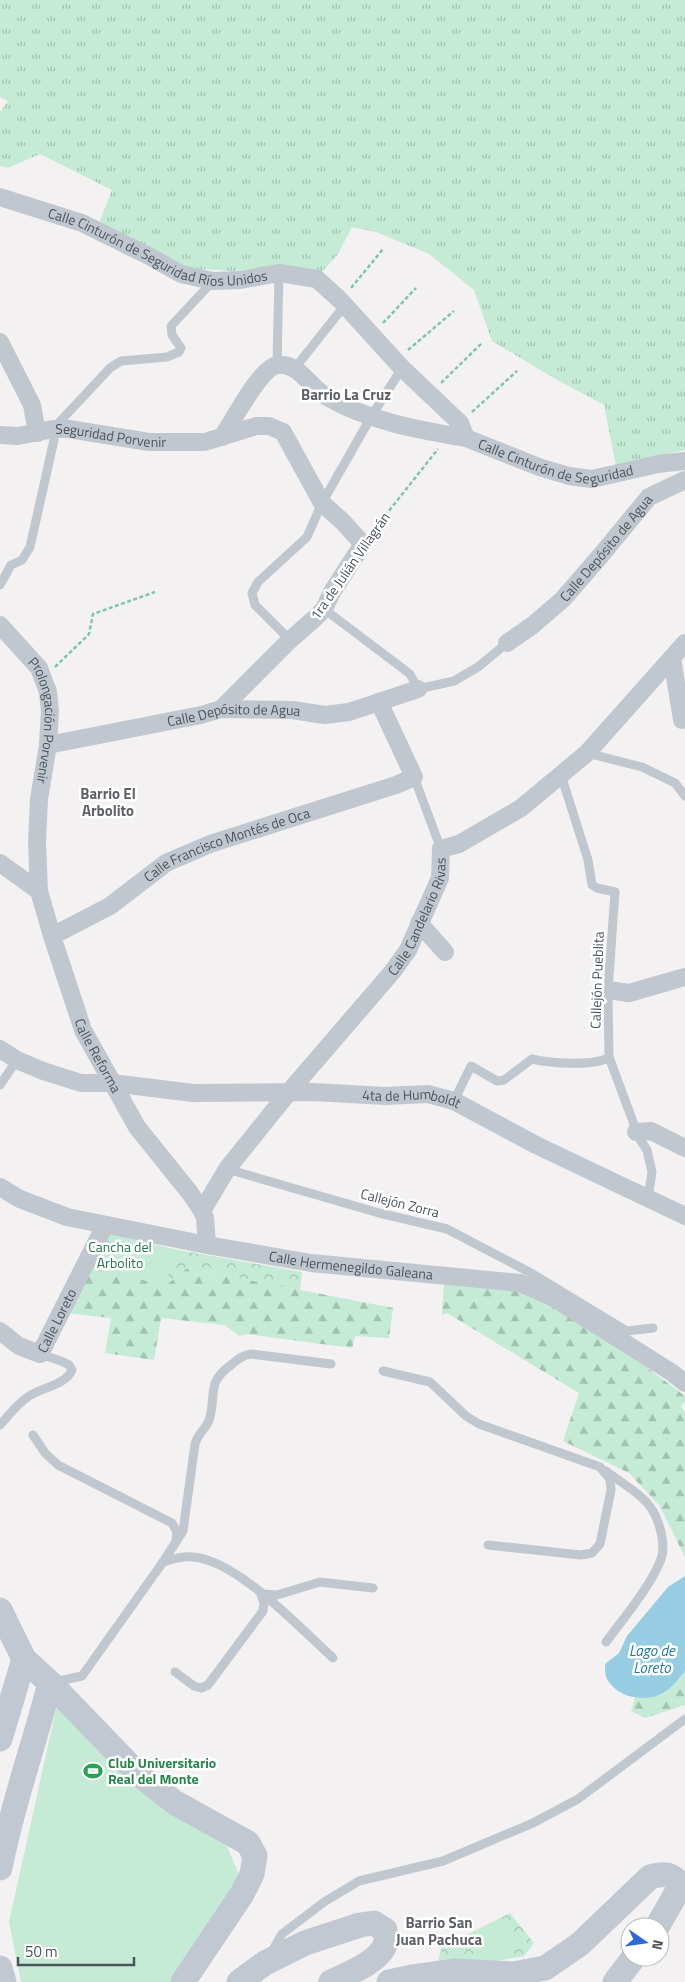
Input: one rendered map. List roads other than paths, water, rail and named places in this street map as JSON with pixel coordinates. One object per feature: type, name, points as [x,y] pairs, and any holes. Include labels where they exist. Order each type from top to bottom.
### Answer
[{"type":"main road","points":[[0,1610],[24,1659],[50,1683],[136,1772],[174,1802],[248,1842],[255,1856],[252,1874],[242,1894],[182,1982]]},
{"type":"main road","points":[[0,1739],[24,1659]]},
{"type":"main road","points":[[0,1868],[7,1832],[38,1731],[50,1683]]},
{"type":"main road","points":[[389,1982],[412,1977],[513,1974],[544,1968],[580,1944],[650,1877],[662,1873],[673,1876],[683,1882],[662,1917]]},
{"type":"main road","points":[[626,1917],[645,1907],[652,1906],[656,1909],[657,1917]]},
{"type":"main road","points":[[594,1931],[620,1920]]},
{"type":"main road","points":[[240,1982],[265,1963],[305,1943],[360,1925],[374,1923],[385,1930],[386,1942],[376,1957],[358,1970],[331,1982]]},
{"type":"main road","points":[[615,1982],[626,1967]]},
{"type":"main road","points":[[0,1968],[4,1982]]},
{"type":"street","name":"Calle Cinturón de Seguridad Ríos Unidos","points":[[0,197],[82,223],[181,274],[213,281],[240,280],[279,273],[317,279]]},
{"type":"street","name":"Calle Cinturón de Seguridad","points":[[317,279],[343,303],[398,364],[429,394],[458,432],[539,467],[569,476],[592,479],[658,464],[685,462]]},
{"type":"street","points":[[0,342],[45,431]]},
{"type":"street","points":[[222,437],[253,386],[266,370],[277,365],[295,368],[325,396],[371,417],[458,432]]},
{"type":"street","name":"Seguridad Porvenir","points":[[0,435],[18,436],[69,429],[149,442],[206,442],[256,426],[270,426],[282,432],[322,503],[363,544]]},
{"type":"street","name":"Calle Depósito de Agua","points":[[508,643],[533,625],[563,599],[649,497],[685,480]]},
{"type":"street","name":"1ra de Julián Villagrán","points":[[220,709],[324,609],[332,592],[363,544]]},
{"type":"street","name":"Prolongación Porvenir","points":[[0,625],[39,668],[48,692],[50,712],[48,744],[39,799],[37,842],[39,891]]},
{"type":"street","name":"Calle Candelario Rivas","points":[[202,1211],[227,1169],[288,1093],[394,971],[408,950],[440,878],[441,849],[459,844],[522,808],[587,753],[685,643]]},
{"type":"street","points":[[672,658],[682,720]]},
{"type":"street","name":"Calle Depósito de Agua","points":[[48,744],[201,715],[220,709],[292,710],[325,715],[349,712],[418,689]]},
{"type":"street","points":[[380,702],[414,777]]},
{"type":"street","name":"Calle Francisco Montés de Oca","points":[[52,936],[110,906],[166,863],[210,844],[396,785],[414,777]]},
{"type":"street","points":[[0,863],[39,891]]},
{"type":"street","name":"Calle Reforma","points":[[39,891],[83,1030],[138,1127],[202,1211],[205,1218],[207,1245]]},
{"type":"street","points":[[419,923],[445,952]]},
{"type":"street","points":[[608,990],[629,993],[685,977]]},
{"type":"street","name":"4ta de Humboldt","points":[[0,1049],[17,1060],[81,1083],[112,1083],[193,1093],[313,1092],[385,1096],[428,1094],[454,1100],[474,1113],[536,1146],[685,1216]]},
{"type":"street","points":[[636,1132],[651,1131],[685,1148]]},
{"type":"street","name":"Calle Hermenegildo Galeana","points":[[0,1187],[20,1199],[67,1217],[207,1245],[311,1263],[520,1283],[554,1292],[685,1383]]},
{"type":"street","name":"Calle Loreto","points":[[40,1354],[105,1225]]},
{"type":"street","points":[[0,1331],[19,1346],[40,1354]]},
{"type":"lane","points":[[277,365],[279,273]]},
{"type":"lane","points":[[0,584],[11,565],[22,560],[30,547],[54,440],[45,431],[110,368],[121,361],[167,357],[179,352],[181,348],[172,335],[171,326],[213,281]]},
{"type":"lane","points":[[295,368],[343,303]]},
{"type":"lane","points":[[290,640],[255,605],[252,593],[258,582],[307,537],[322,503],[371,417],[398,364]]},
{"type":"lane","points":[[324,609],[410,674],[418,689],[454,681],[478,666],[508,643]]},
{"type":"lane","points":[[587,753],[642,767],[675,783],[685,796]]},
{"type":"lane","name":"Callejón Pueblita","points":[[561,775],[588,860],[592,885],[615,892],[608,990],[609,1057],[636,1132],[647,1150],[652,1172],[648,1198]]},
{"type":"lane","points":[[414,777],[441,849]]},
{"type":"lane","points":[[454,1100],[471,1066],[497,1081],[504,1080],[532,1059],[549,1062],[584,1063],[606,1060],[609,1057]]},
{"type":"lane","points":[[0,1085],[17,1060]]},
{"type":"lane","name":"Callejón Zorra","points":[[227,1169],[378,1213],[447,1229],[531,1272],[554,1292],[627,1331],[652,1328]]},
{"type":"lane","name":"Calle Loreto","points":[[0,1424],[27,1397],[49,1385],[62,1382],[70,1376],[72,1370],[69,1365],[40,1354]]},
{"type":"lane","points":[[50,1683],[82,1676],[163,1562],[183,1530],[195,1444],[197,1437],[208,1425],[215,1380],[220,1372],[243,1355],[252,1354],[331,1364]]},
{"type":"lane","points":[[382,1371],[430,1382],[466,1416],[479,1424],[600,1467],[639,1496],[653,1510],[662,1534],[662,1558],[650,1580],[606,1642]]},
{"type":"lane","points":[[33,1435],[45,1453],[58,1465],[172,1523],[177,1532],[175,1544]]},
{"type":"lane","points":[[488,1545],[581,1555],[592,1553],[600,1544],[611,1490],[610,1479],[600,1467]]},
{"type":"lane","points":[[163,1562],[179,1557],[194,1557],[210,1562],[237,1575],[333,1658]]},
{"type":"lane","points":[[261,1594],[277,1595],[320,1582],[373,1588]]},
{"type":"lane","points":[[175,1672],[194,1686],[201,1688],[208,1685],[263,1611],[264,1603],[261,1594]]},
{"type":"lane","points":[[265,1963],[282,1934],[324,1902],[359,1881],[443,1861],[533,1823],[578,1799],[685,1719]]},
{"type":"water","name":"Lago de Loreto","points":[[685,1576],[685,1671],[670,1688],[659,1695],[638,1698],[623,1694],[611,1685],[607,1679],[605,1664],[619,1653],[627,1636],[668,1587]]},
{"type":"place","name":"Club Universitario Real del Monte","points":[[93,1771]]},
{"type":"district","name":"Barrio La Cruz","points":[[346,395]]},
{"type":"district","name":"Barrio El Arbolito","points":[[108,802]]},
{"type":"district","name":"Barrio San Juan Pachuca","points":[[439,1932]]},
{"type":"park label","name":"Cancha del Arbolito","points":[[120,1256]]}]
